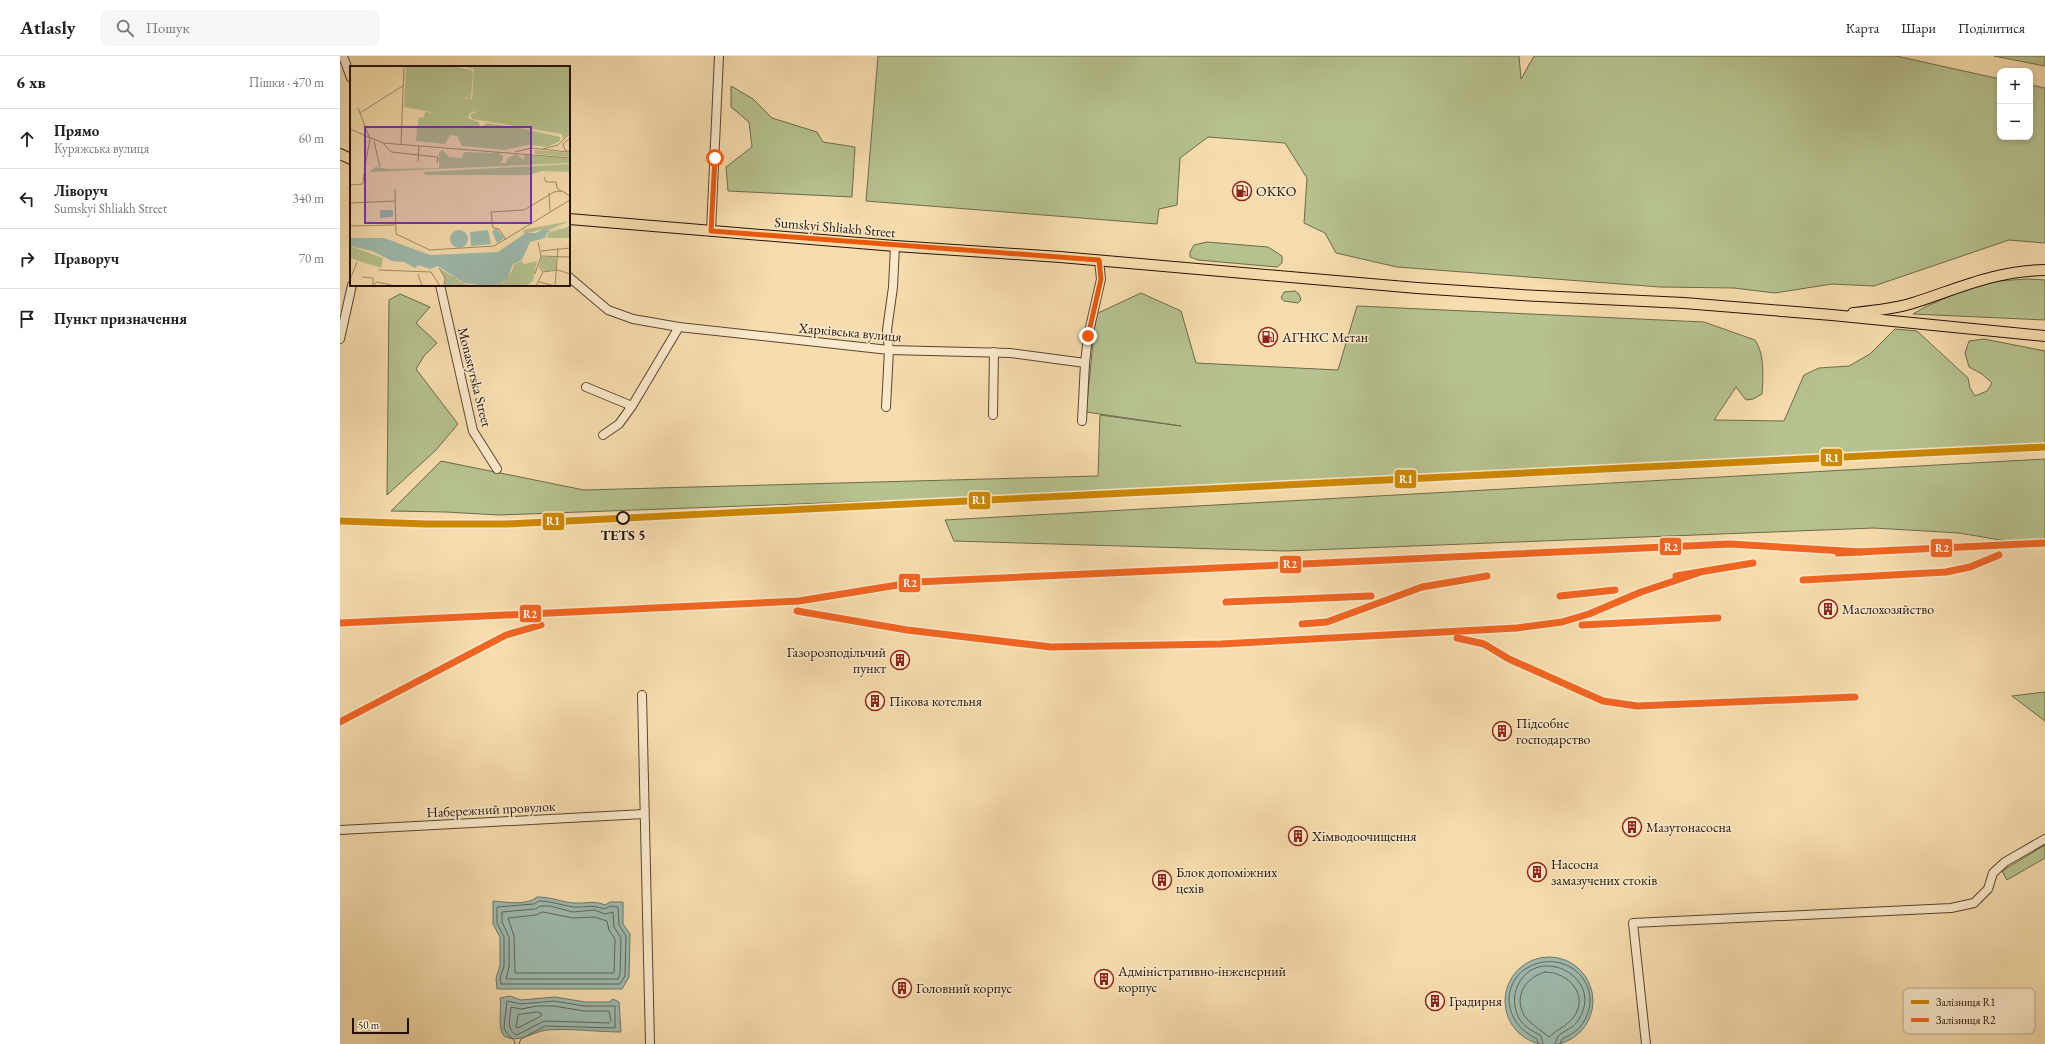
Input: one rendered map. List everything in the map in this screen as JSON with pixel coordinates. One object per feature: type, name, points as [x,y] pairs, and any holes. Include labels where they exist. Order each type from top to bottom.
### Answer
[{"type":"main road","points":[[340,154],[350,159]]},
{"type":"main road","name":"Sumskyi Shliakh Street","points":[[570,220],[896,246],[1099,260],[1424,288],[1521,295],[1684,303],[1832,315]]},
{"type":"main road","points":[[1832,315],[1901,306],[1991,276],[2026,270],[2045,270]]},
{"type":"main road","points":[[1832,315],[2045,336]]},
{"type":"street","points":[[343,56],[350,75]]},
{"type":"street","points":[[711,231],[720,56]]},
{"type":"street","points":[[886,408],[889,350],[887,330],[893,287],[896,246]]},
{"type":"street","points":[[1082,421],[1088,336],[1101,279],[1099,260]]},
{"type":"street","name":"Харківська вулиця","points":[[570,278],[608,310],[633,319],[678,327],[889,350],[1010,353],[1085,363]]},
{"type":"street","points":[[340,339],[352,286]]},
{"type":"street","name":"Monastyrska Street","points":[[440,286],[473,431],[497,469]]},
{"type":"street","points":[[603,435],[619,424],[632,406],[678,327]]},
{"type":"street","points":[[992,414],[994,352]]},
{"type":"street","points":[[586,387],[632,406]]},
{"type":"street","points":[[642,695],[650,1044]]},
{"type":"street","name":"Набережний провулок","points":[[340,830],[644,814]]},
{"type":"street","points":[[1646,1044],[1633,923],[1951,908],[1974,903],[1988,889],[1994,873],[2005,862],[2045,839]]},
{"type":"green space","points":[[878,56],[1519,56],[1521,79],[1534,56],[1896,56],[1997,78],[1997,140],[2033,140],[2033,86],[2045,88],[2045,243],[2009,240],[1874,286],[1832,284],[1775,293],[1734,288],[1660,287],[1397,267],[1336,253],[1325,233],[1304,223],[1307,178],[1285,143],[1208,137],[1180,158],[1177,205],[1159,209],[1157,224],[866,201]]},
{"type":"green space","points":[[1994,56],[2045,56],[2045,66]]},
{"type":"green space","points":[[731,86],[753,99],[772,118],[817,132],[823,142],[855,147],[852,197],[728,191],[726,167],[752,147],[749,122],[731,107]]},
{"type":"green space","points":[[1207,242],[1268,247],[1282,256],[1282,263],[1277,267],[1198,260],[1190,257],[1190,252],[1194,245]]},
{"type":"green space","points":[[2028,279],[2045,280],[2045,320],[1913,314],[1925,307],[1981,282]]},
{"type":"green space","points":[[1295,291],[1299,294],[1301,300],[1298,303],[1284,301],[1281,298],[1284,292]]},
{"type":"green space","points":[[1141,293],[1181,311],[1196,363],[1338,370],[1357,306],[1704,322],[1755,340],[1760,352],[1763,366],[1762,394],[1753,399],[1746,400],[1736,387],[1714,420],[1784,421],[1804,375],[1819,368],[1849,366],[1870,354],[1895,329],[1917,331],[1968,378],[1970,388],[1975,396],[1987,391],[1992,383],[1982,374],[1969,367],[1965,353],[1969,341],[1984,339],[2045,351],[2045,447],[1179,490],[499,515],[391,511],[441,461],[584,490],[1098,476],[1100,415],[1181,426],[1086,412],[1096,314]]},
{"type":"green space","points":[[400,294],[430,307],[416,323],[437,343],[424,356],[416,369],[458,424],[436,450],[387,495],[389,300]]},
{"type":"green space","points":[[2045,459],[2045,538],[2024,544],[1959,533],[1874,528],[1286,551],[954,541],[945,520]]},
{"type":"green space","points":[[2045,692],[2045,721],[2012,696]]},
{"type":"green space","points":[[2045,845],[2045,858],[2007,880],[2002,871]]},
{"type":"water","points":[[537,897],[578,903],[594,902],[605,905],[610,902],[623,902],[623,924],[630,934],[629,977],[622,989],[497,989],[496,978],[500,966],[500,937],[493,924],[493,901],[510,903],[528,902]]},
{"type":"water","points":[[1549,957],[1566,960],[1580,970],[1590,984],[1593,1001],[1590,1018],[1580,1032],[1566,1042],[1549,1045],[1532,1042],[1518,1032],[1508,1018],[1505,1001],[1508,984],[1518,970],[1532,960]]},
{"type":"water","points":[[510,996],[521,1000],[555,997],[585,1002],[609,1002],[613,999],[619,1002],[621,1032],[547,1030],[525,1037],[515,1039],[509,1038],[504,1036],[502,1033],[500,1023],[500,998]]},
{"type":"rail line","name":"R1","points":[[340,521],[426,524],[506,524],[2045,447]]},
{"type":"rail line","name":"R2","points":[[1838,553],[2045,543]]},
{"type":"rail line","name":"R2","points":[[340,623],[799,601],[916,582],[1730,544],[1861,552]]},
{"type":"rail line","name":"R2","points":[[1803,580],[1946,572],[1970,567],[1999,555]]},
{"type":"rail line","name":"R2","points":[[1676,576],[1753,563]]},
{"type":"rail line","name":"R2","points":[[797,611],[907,630],[1051,647],[1221,644],[1517,628],[1562,622],[1589,614],[1641,592],[1698,573]]},
{"type":"rail line","name":"R2","points":[[1302,624],[1327,622],[1422,587],[1487,576]]},
{"type":"rail line","name":"R2","points":[[1560,596],[1615,590]]},
{"type":"rail line","name":"R2","points":[[1226,602],[1371,596]]},
{"type":"rail line","name":"R2","points":[[1582,625],[1718,618]]},
{"type":"rail line","name":"R2","points":[[340,722],[506,635],[541,625]]},
{"type":"rail line","name":"R2","points":[[1457,638],[1484,644],[1509,659],[1603,701],[1637,706],[1855,697]]},
{"type":"place","name":"OKKO","points":[[1242,191]]},
{"type":"place","name":"АГНКС Метан","points":[[1268,337]]},
{"type":"place","name":"TETS 5","points":[[623,518]]},
{"type":"place","name":"Маслохозяйство","points":[[1828,609]]},
{"type":"place","name":"Газорозподільчий пункт","points":[[900,660]]},
{"type":"place","name":"Пікова котельня","points":[[875,701]]},
{"type":"place","name":"Підсобне господарство","points":[[1502,731]]},
{"type":"place","name":"Мазутонасосна","points":[[1632,827]]},
{"type":"place","name":"Хімводоочищення","points":[[1298,836]]},
{"type":"place","name":"Насосна замазучених стоків","points":[[1537,872]]},
{"type":"place","name":"Блок допоміжних цехів","points":[[1162,880]]},
{"type":"place","name":"Адміністративно-інженерний корпус","points":[[1104,979]]},
{"type":"place","name":"Головний корпус","points":[[902,988]]},
{"type":"place","name":"Градирня","points":[[1435,1001]]},
{"type":"route","points":[[715,158],[711,231],[1099,260],[1101,279],[1088,336]]}]
